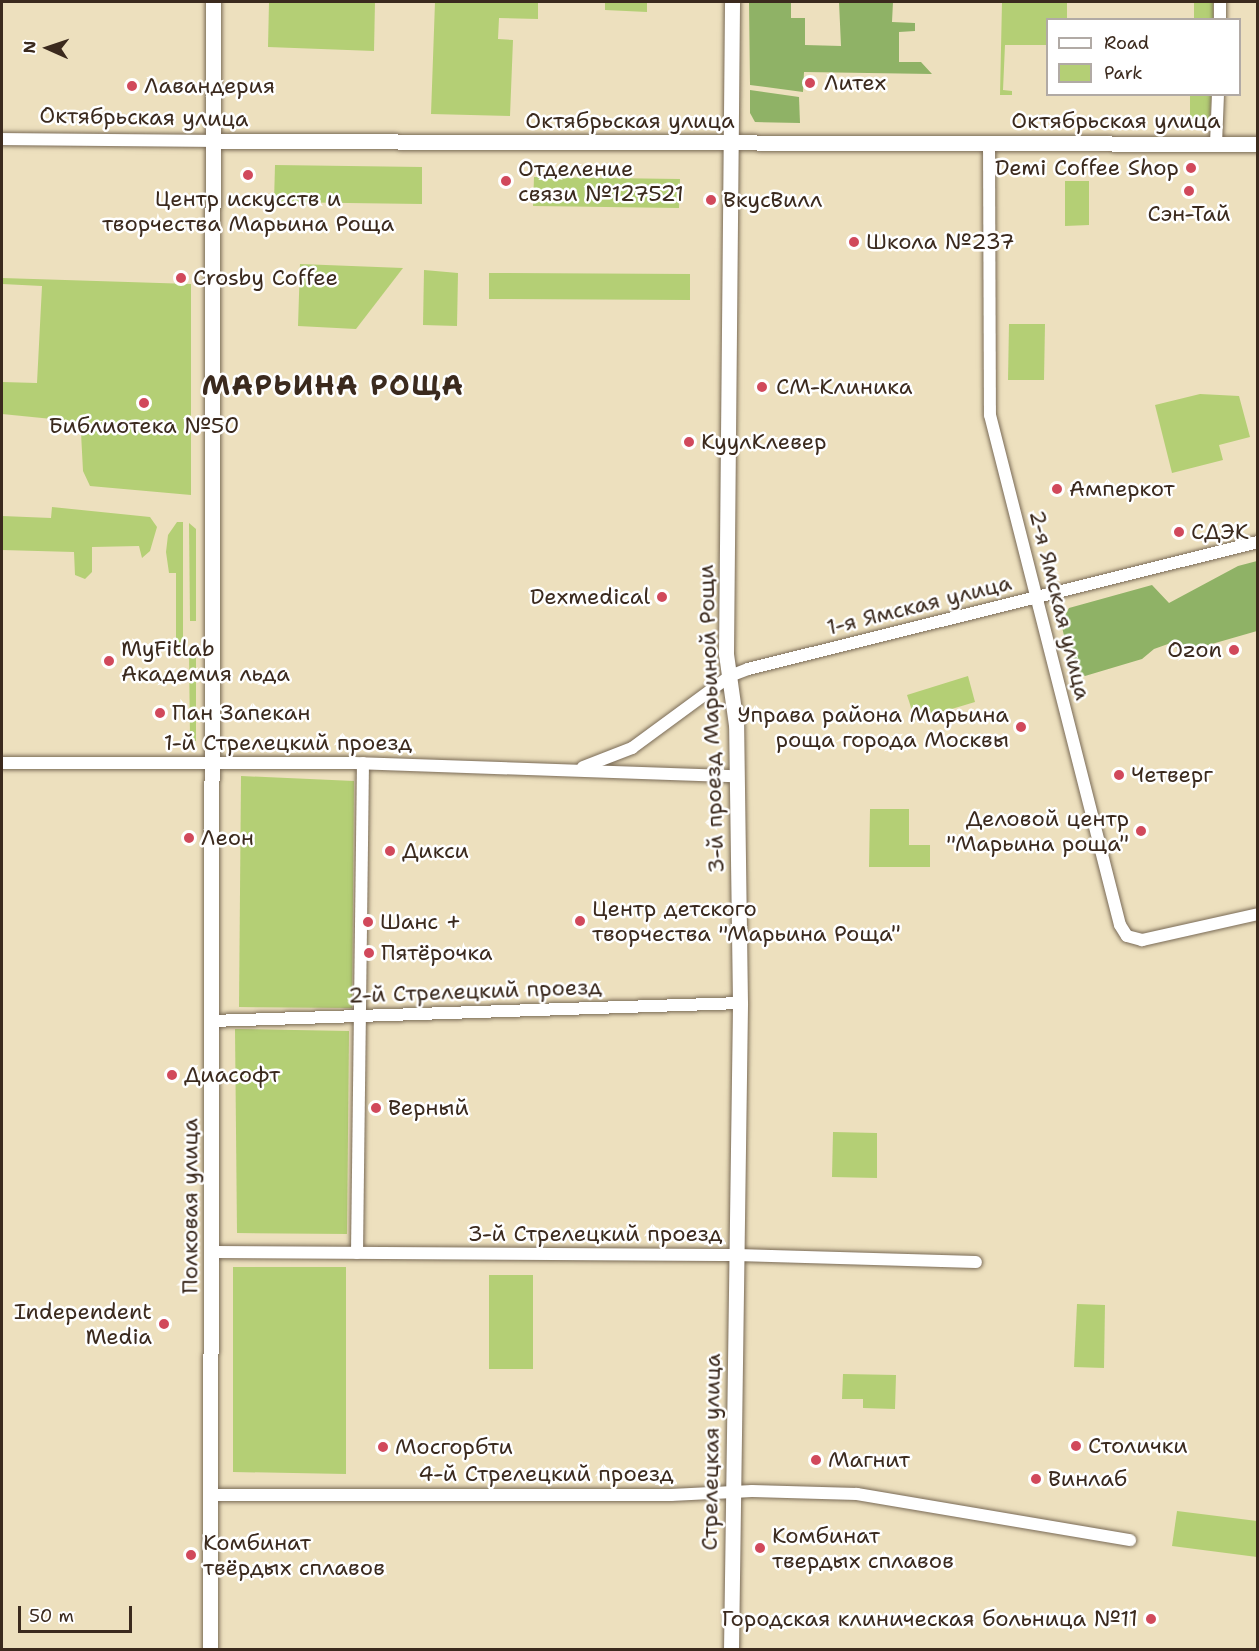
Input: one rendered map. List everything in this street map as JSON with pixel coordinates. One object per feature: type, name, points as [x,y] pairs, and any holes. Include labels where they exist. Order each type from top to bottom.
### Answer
[{"type":"street","name":"Полковая улица","points":[[210,1650],[214,1252],[212,1021],[213,2]]},
{"type":"street","name":"3-й проезд Марьиной Рощи","points":[[732,2],[726,654],[736,724],[740,1003],[737,1255]]},
{"type":"street","points":[[1220,2],[1220,18]]},
{"type":"street","points":[[1216,144],[1218,96]]},
{"type":"street","name":"Октябрьская улица","points":[[2,139],[732,144],[1257,144]]},
{"type":"street","name":"2-я Ямская улица","points":[[989,143],[990,415],[1038,597],[1115,910],[1127,936],[1142,940],[1257,914]]},
{"type":"street","name":"1-я Ямская улица","points":[[730,676],[844,644],[1257,542]]},
{"type":"street","name":"1-й Стрелецкий проезд","points":[[573,769],[602,763],[632,748],[730,676]]},
{"type":"street","name":"1-й Стрелецкий проезд","points":[[2,763],[363,763],[735,776]]},
{"type":"street","points":[[357,1253],[358,1016],[363,763]]},
{"type":"street","name":"2-й Стрелецкий проезд","points":[[212,1021],[740,1003]]},
{"type":"street","name":"3-й Стрелецкий проезд","points":[[214,1252],[737,1255],[976,1262]]},
{"type":"street","name":"Стрелецкая улица","points":[[731,1650],[737,1255]]},
{"type":"street","name":"4-й Стрелецкий проезд","points":[[210,1495],[732,1492],[857,1494],[1130,1540]]},
{"type":"green space","points":[[269,2],[375,2],[374,51],[268,47]]},
{"type":"green space","points":[[435,2],[538,2],[538,19],[499,18],[498,39],[513,40],[510,116],[431,114]]},
{"type":"green space","points":[[605,2],[647,2],[647,12],[605,10]]},
{"type":"green space","points":[[749,2],[791,2],[791,18],[805,18],[805,45],[841,46],[839,2],[893,2],[892,22],[915,23],[915,31],[899,32],[899,62],[921,62],[932,74],[804,72],[803,92],[750,85]]},
{"type":"green space","points":[[1002,2],[1067,2],[1067,18],[1046,18],[1046,45],[1005,45],[1003,90],[1012,91],[1012,95],[1000,95]]},
{"type":"green space","points":[[1194,2],[1213,2],[1213,18],[1194,18]]},
{"type":"green space","points":[[750,90],[799,97],[800,123],[755,122],[750,113]]},
{"type":"green space","points":[[1190,96],[1211,96],[1210,120],[1190,120]]},
{"type":"green space","points":[[275,165],[422,167],[422,204],[274,202]]},
{"type":"green space","points":[[534,177],[680,179],[679,208],[533,206]]},
{"type":"green space","points":[[1065,181],[1089,181],[1089,225],[1065,226]]},
{"type":"green space","points":[[300,264],[403,268],[356,329],[298,326]]},
{"type":"green space","points":[[424,270],[458,273],[457,326],[423,325]]},
{"type":"green space","points":[[489,273],[690,274],[690,300],[489,299]]},
{"type":"green space","points":[[2,278],[191,284],[191,495],[90,486],[83,471],[81,433],[72,421],[2,414],[2,382],[37,383],[42,286],[2,284]]},
{"type":"green space","points":[[1009,324],[1045,324],[1044,380],[1008,380]]},
{"type":"green space","points":[[1200,394],[1239,396],[1250,437],[1219,445],[1223,460],[1172,473],[1155,405]]},
{"type":"green space","points":[[52,507],[150,517],[157,527],[150,551],[142,558],[139,546],[92,547],[92,572],[85,579],[75,575],[74,552],[2,550],[2,516],[51,518]]},
{"type":"green space","points":[[177,522],[183,522],[183,657],[176,658],[176,573],[169,573],[166,552],[168,535]]},
{"type":"green space","points":[[189,523],[196,529],[196,621],[190,621]]},
{"type":"green space","points":[[1257,561],[1257,631],[1184,652],[1168,644],[1154,649],[1142,659],[1085,676],[1072,669],[1061,623],[1069,608],[1152,585],[1169,603],[1238,566]]},
{"type":"green space","points":[[189,651],[196,651],[196,741],[190,741]]},
{"type":"green space","points":[[968,676],[975,702],[915,720],[907,695]]},
{"type":"green space","points":[[241,776],[354,781],[352,1008],[239,1007]]},
{"type":"green space","points":[[870,809],[909,809],[909,845],[930,845],[930,867],[869,867]]},
{"type":"green space","points":[[235,1029],[349,1031],[347,1234],[237,1233]]},
{"type":"green space","points":[[833,1132],[877,1133],[877,1178],[832,1177]]},
{"type":"green space","points":[[233,1267],[346,1267],[346,1474],[233,1472]]},
{"type":"green space","points":[[489,1275],[533,1275],[533,1369],[489,1369]]},
{"type":"green space","points":[[1077,1304],[1105,1305],[1104,1368],[1074,1367]]},
{"type":"green space","points":[[843,1374],[896,1375],[895,1409],[863,1408],[863,1399],[842,1399]]},
{"type":"green space","points":[[1177,1511],[1257,1521],[1257,1557],[1172,1546]]},
{"type":"place","name":"Литех","points":[[810,83]]},
{"type":"place","name":"Лавандерия","points":[[132,86]]},
{"type":"place","name":"Demi Coffee Shop","points":[[1191,168]]},
{"type":"place","name":"Центр искусств и творчества Марьина Роща","points":[[248,175]]},
{"type":"place","name":"Отделение связи №127521","points":[[506,181]]},
{"type":"place","name":"Сэн-Тай","points":[[1189,191]]},
{"type":"place","name":"ВкусВилл","points":[[711,200]]},
{"type":"place","name":"Школа №237","points":[[854,242]]},
{"type":"place","name":"Crosby Coffee","points":[[181,278]]},
{"type":"place","name":"СМ-Клиника","points":[[762,387]]},
{"type":"place","name":"Библиотека №50","points":[[144,403]]},
{"type":"place","name":"КуулКлевер","points":[[689,442]]},
{"type":"place","name":"Амперкот","points":[[1057,489]]},
{"type":"place","name":"СДЭК","points":[[1179,532]]},
{"type":"place","name":"Dexmedical","points":[[662,597]]},
{"type":"place","name":"Ozon","points":[[1234,650]]},
{"type":"place","name":"MyFitlab Академия льда","points":[[109,661]]},
{"type":"place","name":"Пан Запекан","points":[[160,713]]},
{"type":"place","name":"Управа района Марьина роща города Москвы","points":[[1021,727]]},
{"type":"place","name":"Четверг","points":[[1119,775]]},
{"type":"place","name":"Деловой центр \"Марьина роща\"","points":[[1141,831]]},
{"type":"place","name":"Леон","points":[[189,838]]},
{"type":"place","name":"Дикси","points":[[390,851]]},
{"type":"place","name":"Центр детского творчества \"Марьина Роща\"","points":[[580,921]]},
{"type":"place","name":"Шанс +","points":[[368,922]]},
{"type":"place","name":"Пятёрочка","points":[[369,953]]},
{"type":"place","name":"Диасофт","points":[[172,1075]]},
{"type":"place","name":"Верный","points":[[376,1108]]},
{"type":"place","name":"Independent Media","points":[[164,1324]]},
{"type":"place","name":"Столички","points":[[1076,1446]]},
{"type":"place","name":"Мосгорбти","points":[[383,1447]]},
{"type":"place","name":"Магнит","points":[[816,1460]]},
{"type":"place","name":"Винлаб","points":[[1036,1479]]},
{"type":"place","name":"Комбинат твердых сплавов","points":[[760,1548]]},
{"type":"place","name":"Комбинат твёрдых сплавов","points":[[191,1555]]},
{"type":"place","name":"Городская клиническая больница №11","points":[[1151,1619]]},
{"type":"district","name":"МАРЬИНА РОЩА","points":[[333,385]]}]
